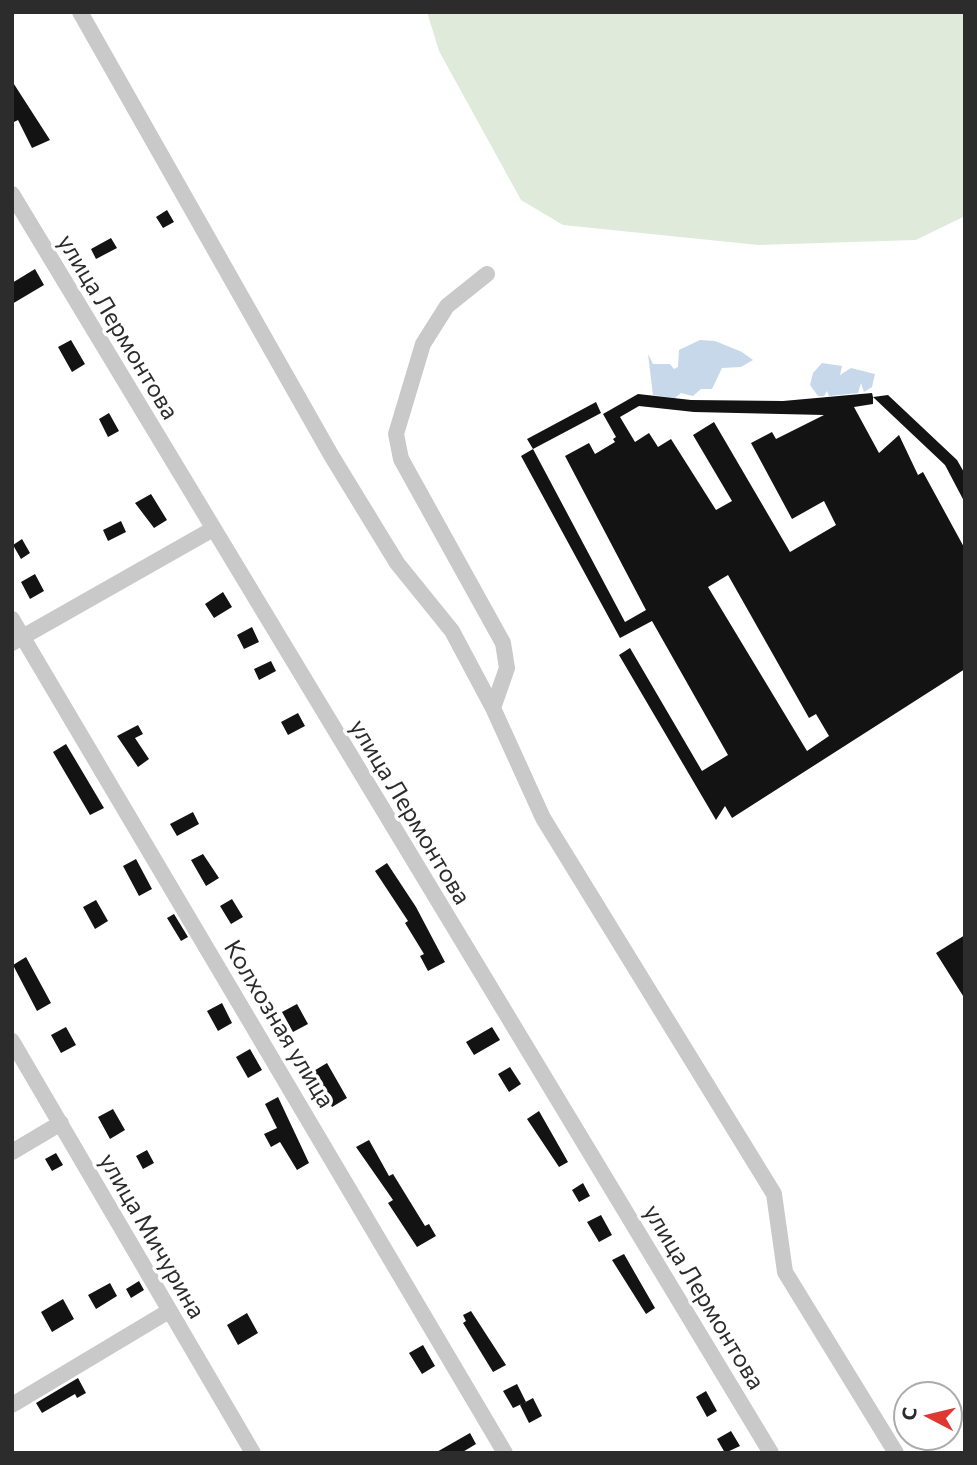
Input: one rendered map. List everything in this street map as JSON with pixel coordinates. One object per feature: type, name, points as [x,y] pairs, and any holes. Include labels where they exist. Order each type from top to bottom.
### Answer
[{"type":"street","points":[[80,12],[331,455],[397,563],[452,631],[493,708],[543,818],[774,1195],[785,1272],[896,1453]]},
{"type":"street","name":"улица Лермонтова","points":[[12,194],[212,530],[771,1453]]},
{"type":"street","points":[[487,274],[447,306],[423,344],[396,434],[401,459],[503,643],[507,668],[493,708]]},
{"type":"street","points":[[18,640],[212,530]]},
{"type":"street","name":"Колхозная улица","points":[[12,619],[18,640],[505,1453]]},
{"type":"street","name":"улица Мичурина","points":[[12,1041],[253,1453]]},
{"type":"street","points":[[12,1152],[61,1123]]},
{"type":"street","points":[[12,1405],[169,1311]]},
{"type":"green space","points":[[427,12],[965,12],[965,216],[916,240],[758,245],[563,225],[521,200],[439,51]]},
{"type":"water","points":[[700,340],[715,341],[742,352],[753,360],[741,367],[722,368],[712,389],[701,389],[693,396],[681,393],[675,398],[653,395],[648,354],[653,364],[670,364],[674,369],[678,367],[679,350]]},
{"type":"water","points":[[822,363],[842,366],[840,375],[851,368],[875,374],[872,387],[864,392],[861,383],[858,393],[829,396],[827,391],[824,396],[818,396],[810,385],[813,373]]},
{"type":"building","points":[[12,81],[50,140],[32,148],[18,120],[12,123]]},
{"type":"building","points":[[167,210],[174,222],[163,228],[156,217]]},
{"type":"building","points":[[111,238],[117,248],[96,259],[91,249]]},
{"type":"building","points":[[35,269],[44,285],[12,304],[12,283]]},
{"type":"building","points":[[71,340],[85,364],[72,372],[58,347]]},
{"type":"building","points":[[872,393],[873,404],[854,407],[879,453],[899,435],[918,475],[923,472],[965,549],[965,669],[732,818],[725,806],[716,820],[619,655],[630,648],[702,771],[728,755],[652,621],[620,638],[521,456],[533,449],[625,622],[646,610],[565,456],[589,443],[595,454],[615,442],[613,439],[616,437],[603,414],[638,394],[691,400],[783,401]],"holes":[[[639,406],[694,412],[824,415],[776,439],[772,432],[751,443],[792,519],[824,501],[836,525],[790,552],[714,422],[693,435],[732,501],[716,510],[671,439],[658,447],[649,433],[635,442],[620,417]],[[728,575],[809,718],[816,714],[829,736],[807,751],[708,587]]]},
{"type":"building","points":[[888,395],[957,460],[965,474],[965,503],[945,465],[873,397]]},
{"type":"building","points":[[596,402],[601,413],[533,449],[527,439]]},
{"type":"building","points":[[109,413],[119,431],[108,437],[99,419]]},
{"type":"building","points":[[151,494],[167,520],[154,528],[135,503]]},
{"type":"building","points":[[121,521],[126,532],[108,541],[103,530]]},
{"type":"building","points":[[22,539],[30,553],[21,559],[13,545]]},
{"type":"building","points":[[35,574],[44,591],[30,599],[21,582]]},
{"type":"building","points":[[223,592],[232,607],[214,618],[205,604]]},
{"type":"building","points":[[252,627],[259,642],[244,649],[237,635]]},
{"type":"building","points":[[271,661],[276,671],[259,680],[254,669]]},
{"type":"building","points":[[298,713],[305,726],[288,735],[281,722]]},
{"type":"building","points":[[138,725],[143,734],[135,738],[149,759],[138,767],[117,736]]},
{"type":"building","points":[[66,744],[104,808],[90,815],[53,752]]},
{"type":"building","points":[[193,812],[199,824],[177,836],[170,824]]},
{"type":"building","points":[[203,854],[219,878],[206,886],[191,860]]},
{"type":"building","points":[[136,859],[152,889],[139,896],[123,866]]},
{"type":"building","points":[[387,863],[416,907],[445,962],[428,971],[420,956],[424,954],[405,923],[408,921],[375,871]]},
{"type":"building","points":[[232,899],[243,917],[231,924],[220,906]]},
{"type":"building","points":[[96,900],[108,921],[95,929],[83,907]]},
{"type":"building","points":[[174,914],[188,937],[181,941],[167,918]]},
{"type":"building","points":[[965,935],[965,999],[936,953]]},
{"type":"building","points":[[26,957],[51,1003],[37,1011],[13,965]]},
{"type":"building","points":[[222,1003],[232,1023],[218,1031],[207,1011]]},
{"type":"building","points":[[297,1004],[308,1024],[293,1032],[282,1012]]},
{"type":"building","points":[[66,1027],[76,1045],[61,1053],[51,1035]]},
{"type":"building","points":[[492,1027],[500,1040],[474,1055],[466,1042]]},
{"type":"building","points":[[250,1049],[262,1070],[248,1078],[236,1057]]},
{"type":"building","points":[[327,1063],[347,1098],[332,1107],[312,1072]]},
{"type":"building","points":[[510,1067],[521,1084],[509,1092],[498,1074]]},
{"type":"building","points":[[278,1097],[309,1163],[297,1170],[280,1142],[271,1147],[264,1134],[277,1128],[265,1104]]},
{"type":"building","points":[[113,1109],[125,1130],[110,1139],[98,1117]]},
{"type":"building","points":[[539,1111],[568,1162],[559,1167],[527,1119]]},
{"type":"building","points":[[369,1140],[389,1176],[393,1174],[425,1226],[429,1224],[436,1236],[417,1247],[388,1203],[393,1200],[356,1147]]},
{"type":"building","points":[[147,1150],[154,1163],[143,1169],[136,1156]]},
{"type":"building","points":[[56,1153],[63,1165],[52,1171],[45,1159]]},
{"type":"building","points":[[583,1183],[590,1196],[579,1202],[572,1190]]},
{"type":"building","points":[[601,1215],[612,1235],[599,1242],[587,1222]]},
{"type":"building","points":[[624,1254],[655,1308],[646,1314],[612,1260]]},
{"type":"building","points":[[139,1281],[144,1290],[131,1298],[126,1289]]},
{"type":"building","points":[[110,1283],[117,1296],[96,1309],[88,1295]]},
{"type":"building","points":[[63,1299],[74,1319],[52,1332],[41,1312]]},
{"type":"building","points":[[471,1311],[506,1365],[493,1372],[463,1323],[466,1321],[463,1315]]},
{"type":"building","points":[[247,1313],[258,1333],[238,1345],[227,1325]]},
{"type":"building","points":[[423,1345],[435,1366],[422,1374],[409,1353]]},
{"type":"building","points":[[78,1378],[86,1393],[77,1398],[75,1394],[42,1413],[36,1403]]},
{"type":"building","points":[[517,1384],[526,1402],[513,1408],[503,1391]]},
{"type":"building","points":[[706,1391],[717,1411],[707,1417],[696,1397]]},
{"type":"building","points":[[533,1398],[542,1416],[529,1423],[520,1405]]},
{"type":"building","points":[[731,1431],[740,1446],[725,1453],[717,1439]]},
{"type":"building","points":[[470,1433],[476,1444],[461,1453],[435,1453]]}]
